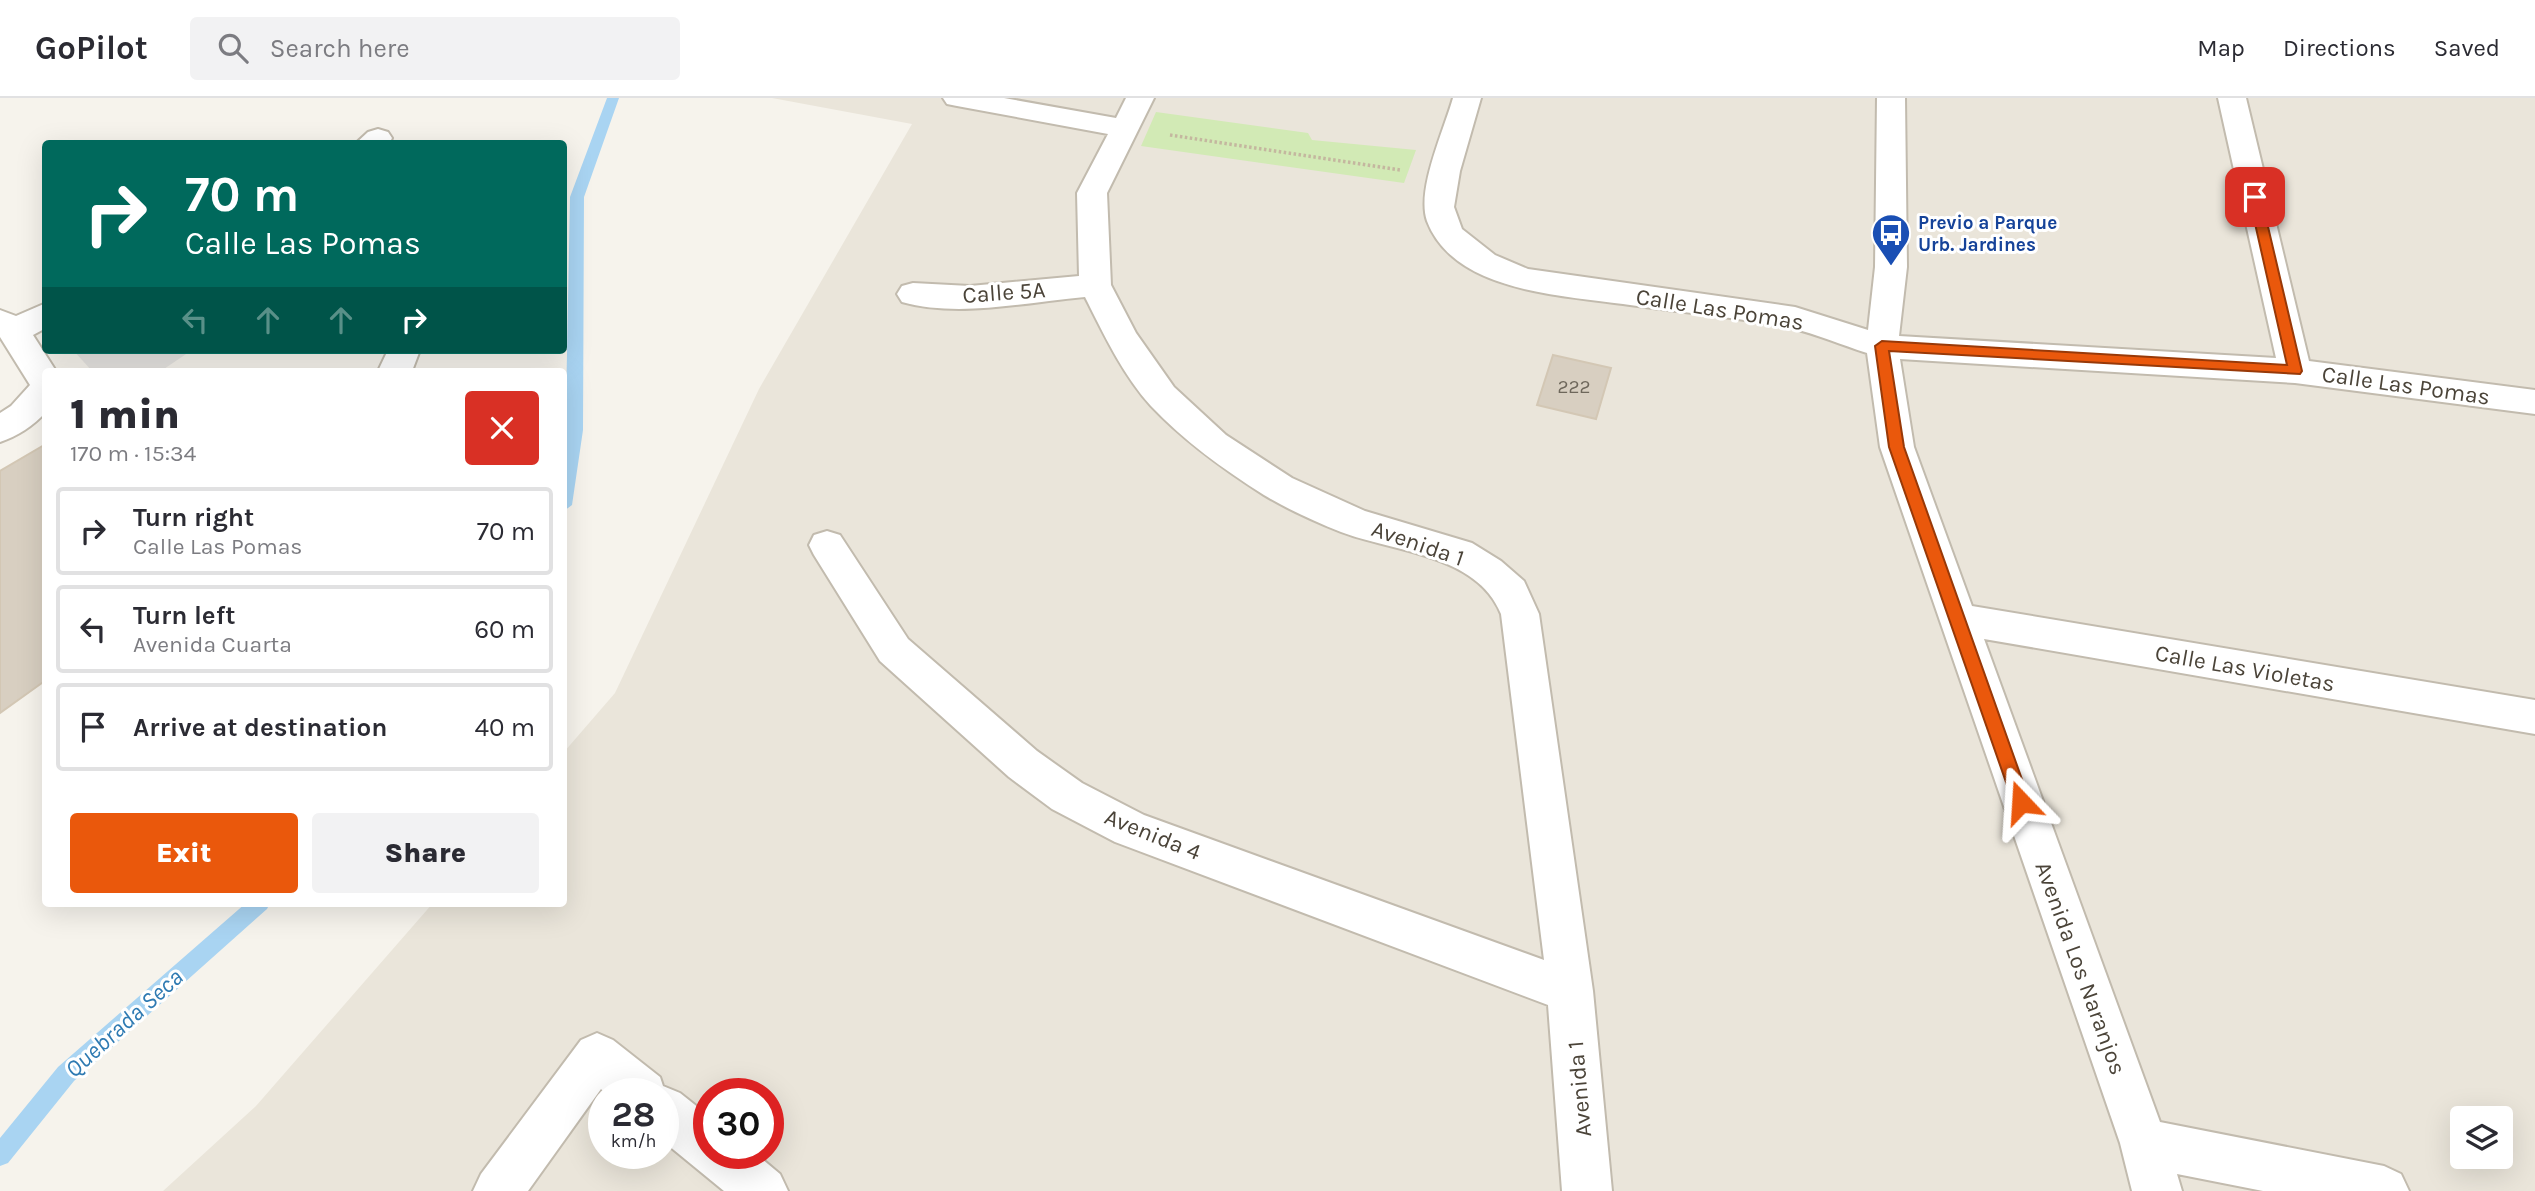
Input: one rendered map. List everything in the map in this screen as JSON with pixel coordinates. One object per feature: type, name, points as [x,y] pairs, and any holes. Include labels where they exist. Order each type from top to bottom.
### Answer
[{"type":"street","points":[[957,98],[1132,113]]},
{"type":"street","points":[[1442,191],[1467,98]]},
{"type":"street","name":"Avenida Los Naranjos","points":[[1891,98],[1891,267],[1882,346],[1897,447],[2144,1143],[2157,1191]]},
{"type":"street","points":[[2232,98],[2295,371]]},
{"type":"street","name":"Avenida 1","points":[[1132,113],[1092,193],[1095,285],[1122,338],[1162,396],[1214,444],[1279,487],[1354,522],[1459,553],[1488,571],[1511,592],[1520,614],[1570,991],[1587,1191]]},
{"type":"street","name":"Calle Las Pomas","points":[[1442,191],[1444,226],[1464,250],[1498,270],[1525,279],[1795,318],[1882,346],[2295,371],[2535,402]]},
{"type":"street","name":"Calle 5A","points":[[913,294],[970,297],[1095,285]]},
{"type":"street","points":[[42,315],[7,326],[42,377]]},
{"type":"street","points":[[0,429],[23,415],[42,394]]},
{"type":"street","name":"Avenida 4","points":[[827,545],[894,650],[1023,764],[1067,796],[1130,829],[1570,991]]},
{"type":"street","name":"Calle Las Violetas","points":[[1956,619],[2535,717]]},
{"type":"street","points":[[498,1191],[597,1056],[624,1078]]},
{"type":"street","points":[[679,1123],[693,1134]]},
{"type":"street","points":[[2144,1143],[2384,1191]]},
{"type":"street","points":[[736,1169],[763,1191]]},
{"type":"path","points":[[1132,113],[1442,191]]},
{"type":"shaded area","points":[[772,98],[2535,98],[2535,1191],[163,1191],[256,1106],[430,907],[567,907],[567,749],[615,693],[759,389],[912,124]]},
{"type":"shaded area","points":[[77,354],[186,354],[165,368],[89,368]]},
{"type":"green space","points":[[1156,112],[1308,133],[1312,140],[1416,150],[1404,183],[1141,146]]},
{"type":"building","points":[[1553,355],[1611,368],[1596,419],[1537,405]]},
{"type":"building","points":[[42,446],[42,683],[0,713],[0,471]]},
{"type":"waterway","name":"Quebrada Seca","points":[[567,485],[575,430],[577,197],[613,98]]},
{"type":"waterway","name":"Quebrada Seca","points":[[0,1155],[66,1074],[255,907]]},
{"type":"place","name":"Previo a Parque Urb. Jardines","points":[[1891,267]]},
{"type":"route","points":[[2021,802],[1897,447],[1882,346],[2295,371],[2255,197]]}]
